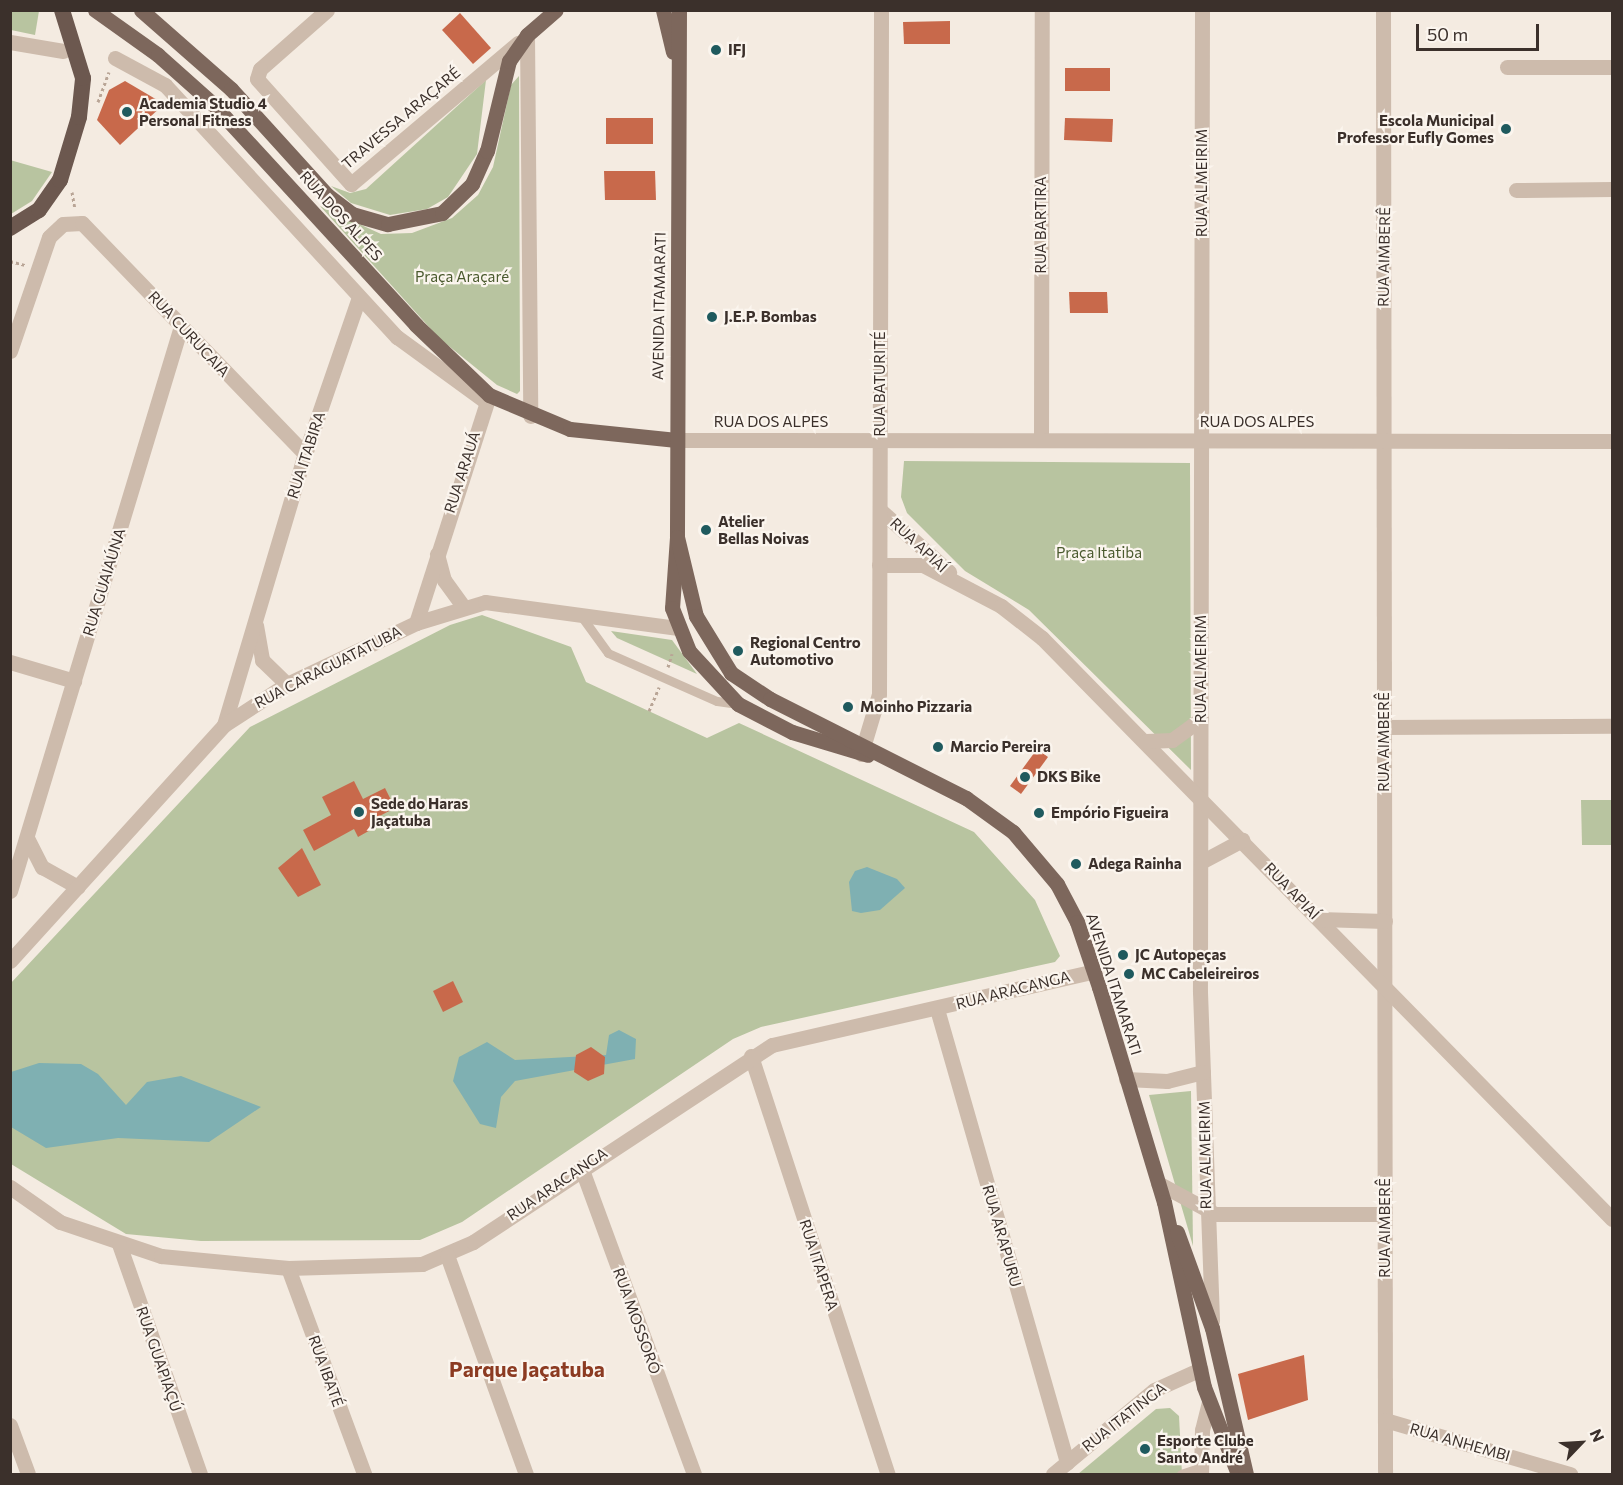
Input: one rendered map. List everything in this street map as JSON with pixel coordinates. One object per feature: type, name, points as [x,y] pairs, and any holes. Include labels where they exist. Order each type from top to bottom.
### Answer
[{"type":"highway","points":[[10,228],[39,210],[60,180],[79,117],[83,78],[62,10]]},
{"type":"main road","name":"RUA DOS ALPES","points":[[95,10],[158,55],[213,105],[416,325],[487,398],[530,416],[590,433],[676,440]]},
{"type":"main road","points":[[141,10],[231,89],[327,195],[351,214],[388,224],[442,213],[472,184],[487,151],[503,76],[527,35]]},
{"type":"main road","name":"TRAVESSA ARAÇARÉ","points":[[527,35],[556,10]]},
{"type":"main road","name":"AVENIDA ITAMARATI","points":[[663,10],[679,76]]},
{"type":"main road","name":"AVENIDA ITAMARATI","points":[[679,10],[677,537],[670,584],[678,628],[706,674],[738,704],[792,732],[863,751],[966,798],[1013,832],[1057,884],[1094,971],[1164,1202],[1212,1328],[1246,1474]]},
{"type":"main road","name":"AVENIDA ITAMARATI","points":[[677,537],[696,616],[731,673],[863,751]]},
{"type":"main road","points":[[678,628],[692,634],[731,673]]},
{"type":"main road","name":"AVENIDA ITAMARATI","points":[[1164,1202],[1209,1402],[1238,1474]]},
{"type":"main road","points":[[1201,1369],[1213,1377],[1238,1438]]},
{"type":"street","name":"TRAVESSA ARAÇARÉ","points":[[327,10],[260,69],[257,79],[351,184],[527,35]]},
{"type":"street","name":"RUA BATURITÉ","points":[[863,751],[879,694],[881,10]]},
{"type":"street","name":"RUA BARTIRA","points":[[1041,440],[1042,10]]},
{"type":"street","name":"RUA ALMEIRIM","points":[[1202,10],[1201,862],[1206,1212],[1212,1328]]},
{"type":"street","name":"RUA AIMBERÊ","points":[[1383,10],[1385,1474]]},
{"type":"street","points":[[527,35],[530,416]]},
{"type":"street","points":[[10,42],[63,51]]},
{"type":"street","name":"RUA DOS ALPES","points":[[115,58],[150,74],[191,111],[359,297],[416,354],[487,398]]},
{"type":"street","points":[[1507,67],[1612,67]]},
{"type":"street","points":[[1516,190],[1612,189]]},
{"type":"street","name":"RUA CURUCAIA","points":[[10,351],[44,246],[70,222],[96,232],[181,326],[305,454]]},
{"type":"street","name":"RUA ITABIRA","points":[[224,725],[255,613],[305,454],[359,297]]},
{"type":"street","name":"RUA GUAIAÚNA","points":[[10,891],[181,326]]},
{"type":"street","name":"RUA ARAUÁ","points":[[416,622],[487,398]]},
{"type":"street","name":"RUA DOS ALPES","points":[[676,440],[1612,441]]},
{"type":"street","name":"RUA APIAÍ","points":[[880,510],[957,580],[1042,638],[1385,983],[1612,1219]]},
{"type":"street","points":[[437,551],[444,580],[463,606]]},
{"type":"street","name":"RUA APIAÍ","points":[[879,565],[913,562],[957,580]]},
{"type":"street","name":"RUA CARAGUATATUBA","points":[[10,961],[224,725],[287,684],[416,622],[463,606],[508,603],[678,628]]},
{"type":"street","name":"RUA ITABIRA","points":[[255,613],[262,660],[287,684]]},
{"type":"street","points":[[10,662],[74,681]]},
{"type":"street","points":[[1146,741],[1172,740],[1201,719]]},
{"type":"street","points":[[1384,727],[1612,726]]},
{"type":"street","points":[[27,838],[42,867],[78,887]]},
{"type":"street","points":[[1201,862],[1242,840]]},
{"type":"street","points":[[1320,919],[1385,921]]},
{"type":"street","name":"RUA ARACANGA","points":[[10,1187],[60,1222],[119,1244],[161,1256],[288,1268],[394,1268],[447,1255],[751,1056],[772,1045],[937,1009],[1094,971]]},
{"type":"street","name":"RUA ARAPURU","points":[[937,1009],[1067,1463]]},
{"type":"street","name":"RUA ITAPERA","points":[[751,1056],[888,1474]]},
{"type":"street","points":[[1126,1078],[1167,1081],[1203,1072]]},
{"type":"street","name":"RUA MOSSORÓ","points":[[581,1167],[694,1474]]},
{"type":"street","points":[[1158,1183],[1206,1212],[1385,1214]]},
{"type":"street","name":"RUA GUAPIAÇÚ","points":[[119,1244],[200,1474]]},
{"type":"street","points":[[447,1255],[526,1474]]},
{"type":"street","name":"RUA IBATÉ","points":[[288,1268],[364,1474]]},
{"type":"street","name":"RUA ITATINGA","points":[[1053,1474],[1154,1390],[1201,1369]]},
{"type":"street","points":[[1201,1471],[1209,1402]]},
{"type":"street","name":"RUA ANHEMBI","points":[[1384,1420],[1570,1474]]},
{"type":"street","points":[[10,1425],[28,1474]]},
{"type":"lane","points":[[579,614],[608,653],[717,701],[738,704]]},
{"type":"lane","points":[[1181,1474],[1201,1471]]},
{"type":"green space","points":[[10,11],[39,11],[35,35],[11,30]]},
{"type":"green space","name":"Praça Araçaré","points":[[519,76],[520,391],[517,394],[497,385],[439,338],[320,206],[381,234],[412,233],[452,218],[478,195],[493,167],[511,85]]},
{"type":"green space","points":[[486,80],[477,154],[448,197],[427,209],[390,215],[351,203],[331,186],[350,193],[366,189]]},
{"type":"green space","points":[[10,160],[52,172],[32,201],[11,214]]},
{"type":"green space","name":"Praça Itatiba","points":[[904,461],[1190,463],[1191,770],[1029,610],[965,571],[907,513],[901,497]]},
{"type":"green space","points":[[482,615],[571,647],[586,682],[707,738],[739,723],[974,832],[1035,900],[1060,956],[1055,962],[761,1027],[733,1039],[462,1222],[420,1240],[201,1241],[126,1234],[11,1164],[10,984],[250,727],[450,625]]},
{"type":"green space","points":[[611,631],[672,640],[697,674],[617,638]]},
{"type":"green space","points":[[1581,800],[1612,800],[1612,845],[1582,845]]},
{"type":"green space","points":[[1191,1091],[1193,1246],[1149,1095]]},
{"type":"green space","name":"Esporte Clube Santo André","points":[[1170,1408],[1179,1416],[1182,1474],[1078,1474],[1156,1409]]},
{"type":"water","points":[[867,867],[897,879],[905,888],[880,910],[861,913],[852,911],[849,882],[855,871]]},
{"type":"water","points":[[619,1030],[636,1039],[635,1059],[515,1081],[501,1097],[496,1128],[480,1124],[453,1081],[459,1057],[487,1042],[515,1060],[606,1055],[609,1035]]},
{"type":"water","points":[[39,1063],[81,1064],[98,1074],[126,1105],[147,1082],[181,1076],[261,1107],[209,1142],[118,1138],[46,1148],[11,1127],[11,1072]]},
{"type":"building","points":[[460,13],[491,48],[473,64],[442,30]]},
{"type":"building","points":[[950,21],[950,44],[904,44],[903,22]]},
{"type":"building","points":[[1065,68],[1110,68],[1110,91],[1065,91]]},
{"type":"building","name":"Academia Studio 4 Personal Fitness","points":[[125,81],[164,104],[120,145],[97,120],[109,90]]},
{"type":"building","points":[[606,118],[653,118],[653,144],[606,144]]},
{"type":"building","points":[[1065,118],[1113,119],[1112,142],[1064,140]]},
{"type":"building","points":[[604,171],[655,171],[656,200],[605,200]]},
{"type":"building","points":[[1069,292],[1107,292],[1108,313],[1070,313]]},
{"type":"building","name":"DKS Bike","points":[[1037,749],[1048,757],[1021,794],[1010,786]]},
{"type":"building","name":"Sede do Haras Jaçatuba","points":[[354,781],[363,799],[385,788],[395,808],[370,821],[374,828],[358,837],[354,829],[314,851],[303,830],[331,815],[322,797]]},
{"type":"building","points":[[302,848],[321,885],[298,897],[278,868]]},
{"type":"building","points":[[453,981],[463,1002],[443,1012],[433,991]]},
{"type":"building","points":[[591,1047],[605,1057],[604,1074],[588,1081],[574,1072],[576,1055]]},
{"type":"building","points":[[1304,1355],[1308,1400],[1248,1420],[1238,1374]]},
{"type":"place","name":"IFJ","points":[[716,50]]},
{"type":"place","name":"Academia Studio 4 Personal Fitness","points":[[127,112]]},
{"type":"place","name":"Escola Municipal Professor Eufly Gomes","points":[[1506,129]]},
{"type":"place","name":"J.E.P. Bombas","points":[[712,317]]},
{"type":"place","name":"Atelier Bellas Noivas","points":[[706,530]]},
{"type":"place","name":"Regional Centro Automotivo","points":[[738,651]]},
{"type":"place","name":"Moinho Pizzaria","points":[[848,707]]},
{"type":"place","name":"Marcio Pereira","points":[[938,747]]},
{"type":"place","name":"DKS Bike","points":[[1025,777]]},
{"type":"place","name":"Sede do Haras Jaçatuba","points":[[359,812]]},
{"type":"place","name":"Empório Figueira","points":[[1039,813]]},
{"type":"place","name":"Adega Rainha","points":[[1076,864]]},
{"type":"place","name":"JC Autopeças","points":[[1123,955]]},
{"type":"place","name":"MC Cabeleireiros","points":[[1129,974]]},
{"type":"place","name":"Esporte Clube Santo André","points":[[1145,1449]]},
{"type":"district","name":"Parque Jaçatuba","points":[[527,1369]]}]
